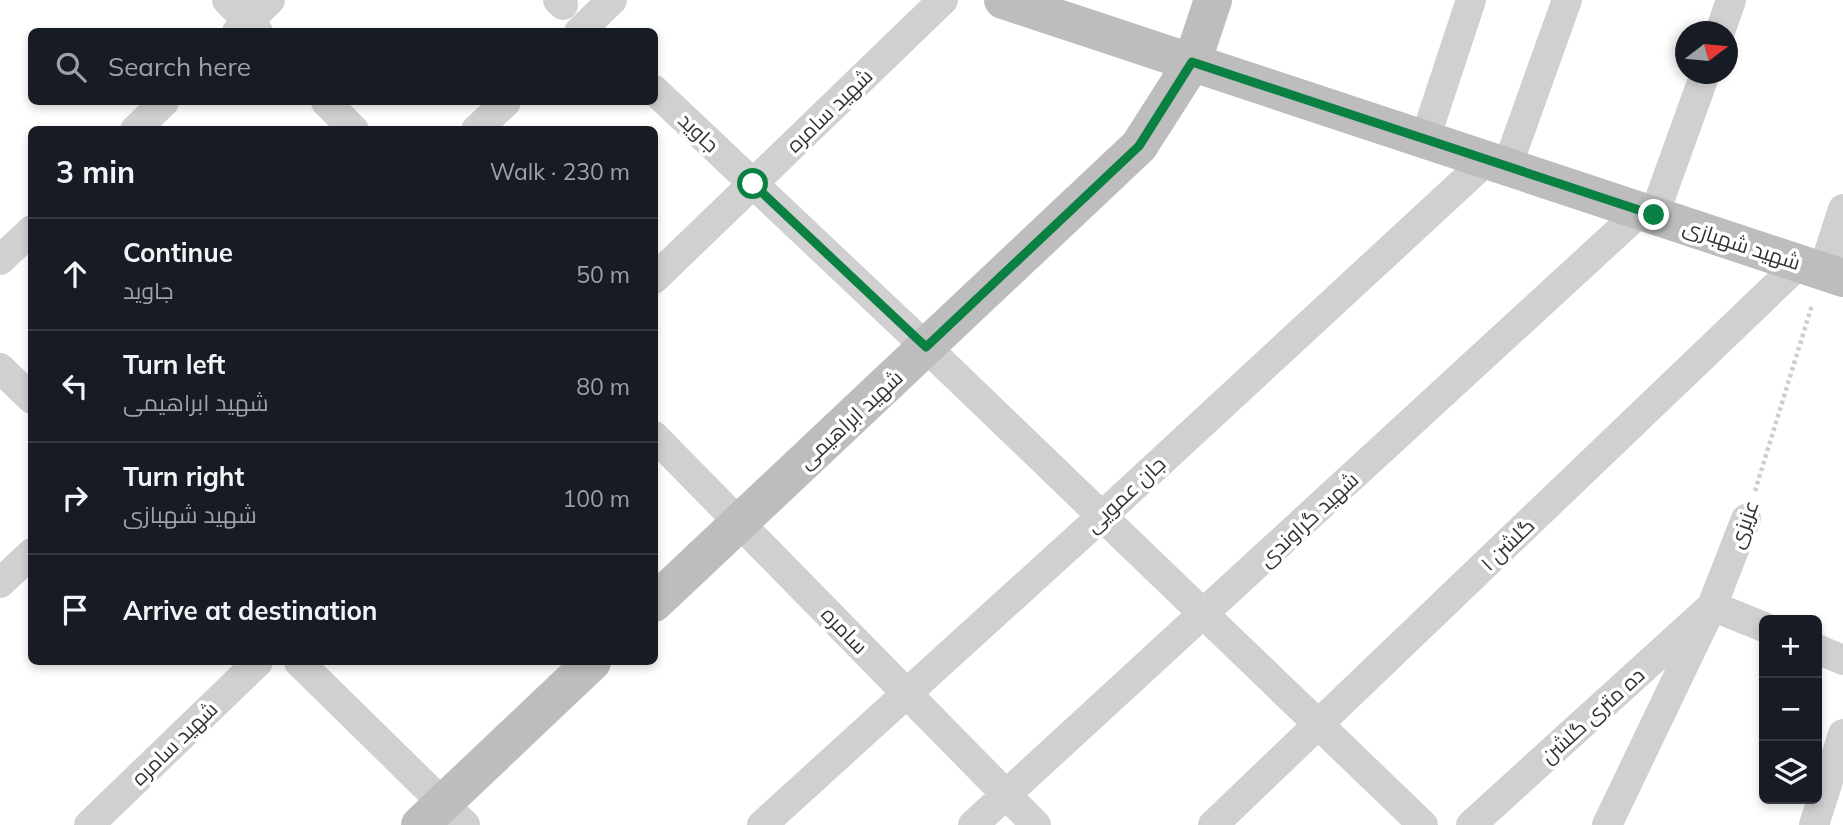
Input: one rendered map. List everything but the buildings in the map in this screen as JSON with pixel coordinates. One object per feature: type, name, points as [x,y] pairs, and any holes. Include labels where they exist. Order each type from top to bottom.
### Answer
[{"type":"street","points":[[227,0],[247,28],[270,0]]},
{"type":"street","points":[[587,28],[612,0]]},
{"type":"street","name":"شهید سامره","points":[[658,275],[943,0]]},
{"type":"street","name":"شهید شهبازی","points":[[1003,0],[1822,271]]},
{"type":"street","name":"شهید ابراهیمی","points":[[658,599],[1139,146],[1192,62],[1213,0]]},
{"type":"street","points":[[1425,139],[1471,0]]},
{"type":"street","points":[[1497,163],[1567,0]]},
{"type":"street","points":[[1724,21],[1731,0]]},
{"type":"street","points":[[1647,213],[1701,84]]},
{"type":"street","name":"جاوید","points":[[658,94],[926,347],[1423,825]]},
{"type":"street","points":[[139,126],[161,105]]},
{"type":"street","points":[[329,105],[350,126]]},
{"type":"street","points":[[480,126],[503,105]]},
{"type":"street","name":"جان عمویی","points":[[762,825],[906,692],[1497,163]]},
{"type":"street","points":[[1822,271],[1843,209]]},
{"type":"street","name":"شهید گراوندی","points":[[973,825],[1647,213]]},
{"type":"street","points":[[0,260],[28,234]]},
{"type":"street","name":"گلشن ۱","points":[[1213,825],[1319,725],[1822,271]]},
{"type":"street","points":[[0,368],[28,395]]},
{"type":"street","name":"سامره","points":[[658,440],[1036,825]]},
{"type":"street","name":"عزیزی","points":[[1607,825],[1712,606],[1746,519]]},
{"type":"street","points":[[0,583],[28,557]]},
{"type":"street","points":[[1712,606],[1759,625]]},
{"type":"street","name":"ده متری گلشن","points":[[1471,825],[1712,606]]},
{"type":"street","points":[[1822,651],[1843,660]]},
{"type":"street","name":"شهید سامره","points":[[89,825],[255,665]]},
{"type":"street","points":[[302,665],[442,818],[589,665]]},
{"type":"street","points":[[1814,825],[1843,734]]},
{"type":"path","name":"عزیزی","points":[[1746,519],[1822,271]]},
{"type":"route","points":[[753,184],[926,347],[1139,146],[1192,62],[1654,215]]}]
